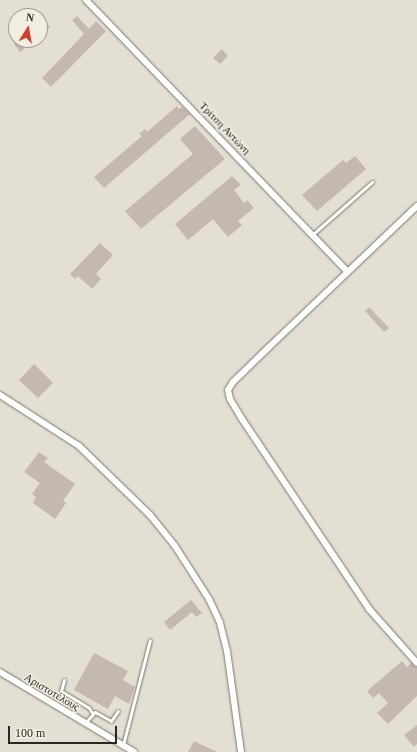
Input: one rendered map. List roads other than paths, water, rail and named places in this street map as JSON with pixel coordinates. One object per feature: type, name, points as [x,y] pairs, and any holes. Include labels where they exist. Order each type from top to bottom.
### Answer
[{"type":"street","name":"Τρίτση Αντώνη","points":[[86,0],[348,271]]},
{"type":"street","points":[[417,206],[348,271],[310,310],[232,382],[228,390],[230,399],[246,425],[369,609],[417,663]]},
{"type":"street","points":[[0,395],[79,446],[150,515],[179,552],[209,599],[220,623],[227,652],[241,752]]},
{"type":"street","name":"Αριστοτέλους","points":[[0,672],[134,752]]},
{"type":"lane","points":[[313,234],[372,182]]},
{"type":"lane","points":[[122,745],[150,640]]},
{"type":"lane","points":[[64,680],[61,691],[89,708],[92,714]]},
{"type":"lane","points":[[85,724],[92,714],[96,712],[111,721],[118,711]]}]
